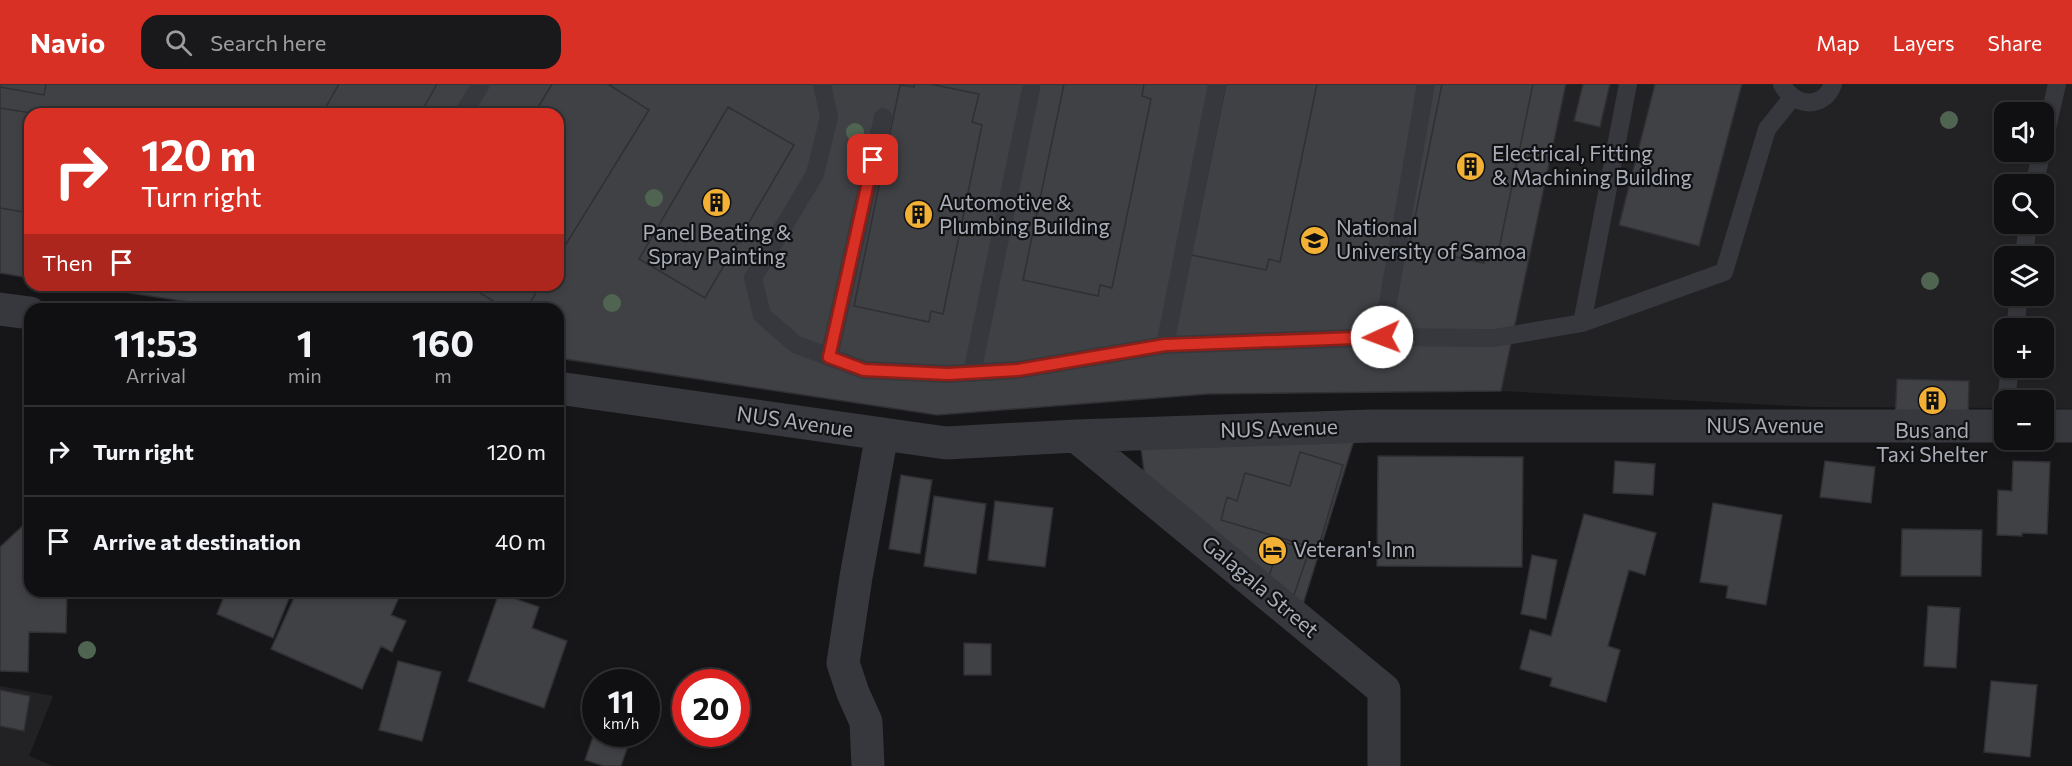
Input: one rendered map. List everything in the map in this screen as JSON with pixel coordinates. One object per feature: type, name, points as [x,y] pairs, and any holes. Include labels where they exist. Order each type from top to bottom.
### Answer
[{"type":"street","points":[[0,309],[24,312]]},
{"type":"street","name":"NUS Avenue","points":[[564,389],[946,443],[1371,426],[1994,417]]},
{"type":"street","points":[[2054,426],[2072,426]]},
{"type":"street","points":[[868,766],[866,722],[843,663],[882,434]]},
{"type":"street","name":"Galagala Street","points":[[1076,436],[1384,690],[1384,766]]},
{"type":"lane","points":[[467,108],[481,84]]},
{"type":"lane","points":[[822,84],[829,117],[815,174],[753,278],[762,315],[795,344],[864,370],[948,374],[1018,370],[1165,345],[1382,337],[1494,338],[1582,323],[1724,272],[1767,129],[1787,91],[1800,102],[1817,102],[1825,97],[1833,84]]},
{"type":"lane","points":[[1165,345],[1217,84]]},
{"type":"lane","points":[[1382,337],[1426,84]]},
{"type":"lane","points":[[1582,323],[1628,84]]},
{"type":"lane","points":[[2053,102],[2057,84]]},
{"type":"lane","points":[[972,373],[1031,88]]},
{"type":"lane","points":[[829,357],[883,117]]},
{"type":"shaded area","name":"National University of Samoa","points":[[0,84],[2072,84],[2072,409],[2054,408],[2054,390],[1994,390],[1994,408],[1814,407],[1501,391],[1208,394],[937,415],[564,359],[564,303],[558,303],[558,291],[564,291],[564,108],[24,108],[24,277],[0,273]]},
{"type":"shaded area","points":[[0,686],[53,696],[29,756],[53,766],[0,766]]},
{"type":"building","points":[[0,84],[46,84],[44,95],[0,87]]},
{"type":"building","name":"National University of Samoa","points":[[0,84],[1566,84],[1501,391],[1208,394],[937,415],[564,359],[564,303],[196,303],[117,291],[564,291],[564,108],[24,108],[24,277],[0,273]]},
{"type":"building","points":[[339,84],[437,84],[423,108],[325,108]]},
{"type":"building","points":[[552,84],[608,84],[649,110],[564,247],[564,108],[538,108]]},
{"type":"building","name":"Automotive & Plumbing Building","points":[[915,84],[930,84],[979,94],[972,122],[982,125],[943,314],[931,311],[929,322],[854,306],[900,85],[914,87]]},
{"type":"building","points":[[1064,84],[1144,84],[1142,96],[1151,99],[1112,288],[1100,285],[1098,296],[1023,280]]},
{"type":"building","points":[[1226,84],[1317,84],[1280,262],[1269,259],[1266,270],[1191,255]]},
{"type":"building","name":"Electrical, Fitting & Machining Building","points":[[1442,84],[1533,84],[1498,254],[1486,252],[1484,263],[1409,247]]},
{"type":"building","points":[[1583,84],[1610,84],[1600,127],[1574,121]]},
{"type":"building","points":[[1655,84],[1742,84],[1699,246],[1619,225]]},
{"type":"building","name":"Panel Beating & Spray Painting","points":[[728,107],[794,145],[705,298],[639,259]]},
{"type":"building","points":[[0,108],[24,112],[24,212],[0,208]]},
{"type":"building","points":[[477,291],[537,291],[530,303],[496,303]]},
{"type":"building","name":"Bus and Taxi Shelter","points":[[1897,379],[1969,381],[1968,421],[1895,419]]},
{"type":"building","name":"Veteran's Inn","points":[[1356,434],[1300,614],[1146,487],[1141,448]]},
{"type":"building","points":[[1300,452],[1343,465],[1318,549],[1221,520],[1227,497],[1237,501],[1245,473],[1290,486]]},
{"type":"building","points":[[1378,456],[1523,457],[1522,567],[1377,566]]},
{"type":"building","points":[[1615,461],[1655,464],[1653,495],[1613,493]]},
{"type":"building","points":[[1825,461],[1875,467],[1871,503],[1820,497]]},
{"type":"building","points":[[2013,461],[2050,462],[2047,534],[1997,535],[1998,490],[2012,491]]},
{"type":"building","points":[[901,475],[932,480],[920,554],[889,549]]},
{"type":"building","points":[[934,496],[986,504],[976,574],[924,566]]},
{"type":"building","points":[[995,501],[1053,508],[1045,567],[988,560]]},
{"type":"building","points":[[1713,503],[1782,515],[1766,605],[1726,598],[1728,586],[1700,582]]},
{"type":"building","points":[[1584,514],[1656,533],[1645,575],[1629,570],[1608,646],[1620,650],[1606,702],[1550,686],[1552,678],[1520,669],[1530,630],[1551,636]]},
{"type":"building","points":[[24,525],[24,597],[67,597],[66,633],[29,632],[28,672],[0,671],[0,547]]},
{"type":"building","points":[[1902,529],[1982,530],[1981,576],[1901,576]]},
{"type":"building","points":[[1281,541],[1309,551],[1294,595],[1266,585]]},
{"type":"building","points":[[1532,555],[1557,560],[1546,619],[1521,614]]},
{"type":"building","points":[[224,597],[290,597],[273,638],[217,614]]},
{"type":"building","points":[[294,597],[399,597],[391,615],[406,621],[392,652],[381,646],[362,689],[271,649]]},
{"type":"building","points":[[498,597],[510,597],[539,607],[532,628],[567,641],[544,708],[468,681]]},
{"type":"building","points":[[1928,606],[1960,608],[1956,668],[1924,666]]},
{"type":"building","points":[[964,643],[991,644],[991,675],[964,675]]},
{"type":"building","points":[[398,661],[441,672],[422,741],[379,730]]},
{"type":"building","points":[[1991,681],[2037,685],[2030,757],[1984,752]]},
{"type":"building","points":[[0,690],[30,696],[24,731],[0,726]]},
{"type":"building","points":[[589,747],[628,747],[621,766],[604,766],[585,760]]},
{"type":"place","name":"Electrical, Fitting & Machining Building","points":[[1471,166]]},
{"type":"place","name":"Panel Beating & Spray Painting","points":[[717,202]]},
{"type":"place","name":"Automotive & Plumbing Building","points":[[918,215]]},
{"type":"place","name":"National University of Samoa","points":[[1315,240]]},
{"type":"place","name":"Bus and Taxi Shelter","points":[[1932,400]]},
{"type":"place","name":"Veteran's Inn","points":[[1272,550]]},
{"type":"route","points":[[873,160],[829,357],[864,370],[948,374],[1018,370],[1165,345],[1382,337]]}]
